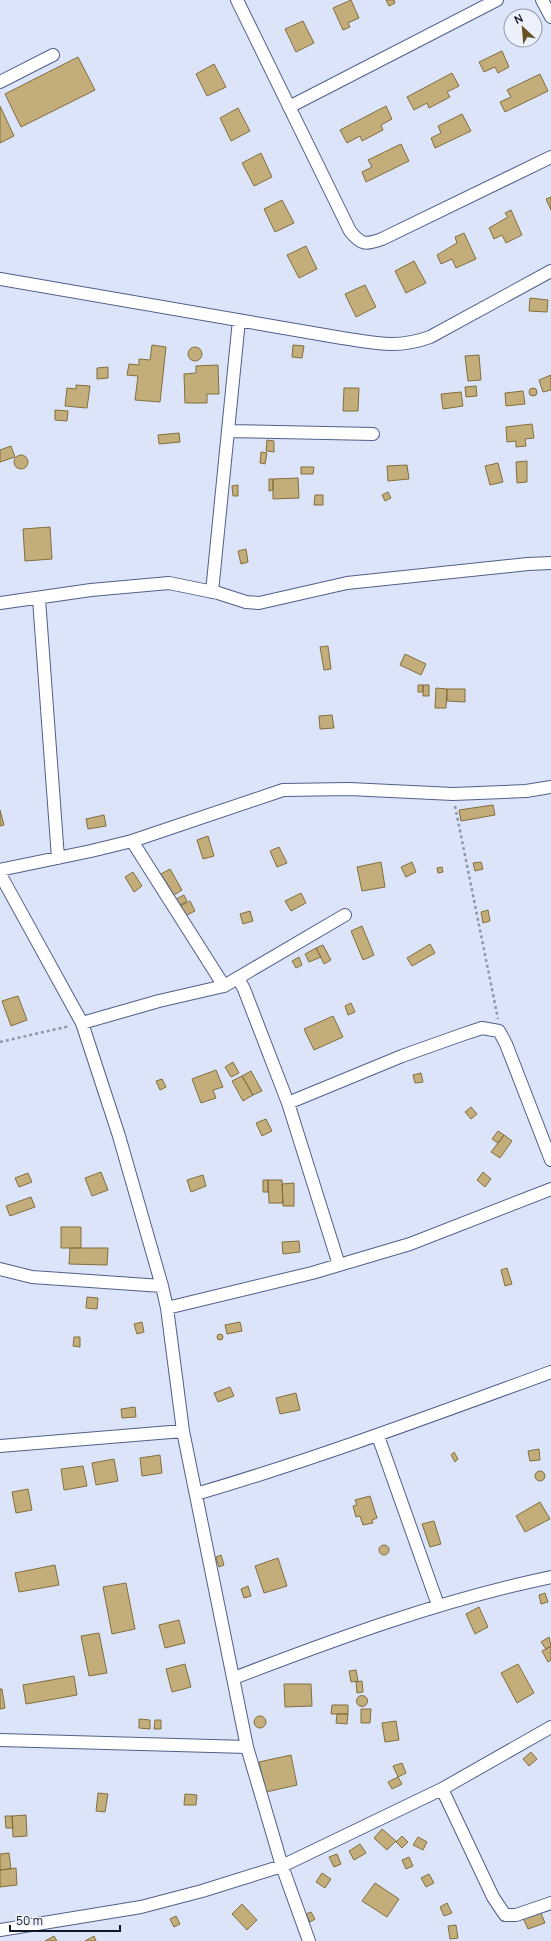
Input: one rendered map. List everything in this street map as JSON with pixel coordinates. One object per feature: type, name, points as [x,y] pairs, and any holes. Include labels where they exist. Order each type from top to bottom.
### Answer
[{"type":"street","points":[[237,0],[350,232],[358,241],[369,244],[382,239],[551,156]]},
{"type":"street","points":[[289,108],[497,0]]},
{"type":"street","points":[[542,0],[551,17]]},
{"type":"street","points":[[0,82],[53,55]]},
{"type":"street","points":[[0,279],[342,338],[397,345],[430,337],[551,271]]},
{"type":"street","points":[[212,592],[239,320]]},
{"type":"street","points":[[228,431],[373,434]]},
{"type":"street","points":[[0,602],[39,599],[169,583],[212,592],[246,602],[259,603],[347,583],[528,564],[551,563]]},
{"type":"street","points":[[39,599],[58,858]]},
{"type":"street","points":[[0,870],[132,841],[283,790],[349,789],[453,794],[526,791],[551,788]]},
{"type":"street","points":[[132,841],[224,986]]},
{"type":"street","points":[[0,874],[82,1023],[119,1136],[167,1308],[183,1431],[247,1747],[282,1866],[309,1941]]},
{"type":"street","points":[[82,1023],[160,1001],[224,986],[345,915]]},
{"type":"street","points":[[238,978],[244,989],[288,1103],[339,1265]]},
{"type":"street","points":[[288,1103],[389,1062],[461,1035],[482,1028],[499,1031],[506,1044],[551,1160]]},
{"type":"street","points":[[167,1308],[339,1265],[410,1244],[551,1189]]},
{"type":"street","points":[[0,1269],[32,1277],[162,1286]]},
{"type":"street","points":[[196,1494],[299,1463],[378,1436],[551,1372]]},
{"type":"street","points":[[0,1446],[183,1431]]},
{"type":"street","points":[[378,1436],[438,1605]]},
{"type":"street","points":[[234,1678],[334,1640],[438,1605],[551,1577]]},
{"type":"street","points":[[0,1930],[141,1907],[202,1891],[282,1866],[442,1789],[551,1727]]},
{"type":"street","points":[[0,1740],[247,1747]]},
{"type":"street","points":[[442,1789],[493,1897],[505,1915],[516,1915],[551,1903]]},
{"type":"path","points":[[453,794],[480,934],[497,1006],[499,1031]]},
{"type":"path","points":[[0,1042],[82,1023]]},
{"type":"building","points":[[351,0],[359,18],[348,23],[350,27],[343,30],[333,8]]},
{"type":"building","points":[[386,0],[394,0],[395,3],[389,6]]},
{"type":"building","points":[[303,21],[314,43],[296,52],[285,29]]},
{"type":"building","points":[[502,51],[509,67],[498,73],[495,67],[484,72],[479,62]]},
{"type":"building","points":[[78,57],[95,90],[21,127],[5,94]]},
{"type":"building","points":[[214,64],[226,87],[207,96],[196,74]]},
{"type":"building","points":[[452,73],[459,86],[447,92],[450,97],[429,108],[427,103],[414,110],[407,97]]},
{"type":"building","points":[[540,74],[548,91],[505,112],[500,102],[511,97],[507,90]]},
{"type":"building","points":[[0,106],[14,136],[0,143]]},
{"type":"building","points":[[386,106],[392,119],[381,125],[383,130],[362,141],[360,136],[347,143],[340,130]]},
{"type":"building","points":[[238,108],[250,131],[231,141],[220,118]]},
{"type":"building","points":[[462,114],[471,131],[435,148],[431,138],[441,133],[438,126]]},
{"type":"building","points":[[401,144],[409,161],[366,182],[362,172],[372,167],[368,160]]},
{"type":"building","points":[[261,153],[272,177],[254,186],[242,163]]},
{"type":"building","points":[[551,197],[551,210],[546,199]]},
{"type":"building","points":[[282,200],[294,223],[275,232],[264,209]]},
{"type":"building","points":[[511,210],[522,235],[506,243],[502,235],[494,239],[489,228],[508,217],[505,213]]},
{"type":"building","points":[[464,233],[476,259],[456,268],[452,259],[441,264],[437,255],[457,243],[455,237]]},
{"type":"building","points":[[306,246],[317,269],[299,278],[287,255]]},
{"type":"building","points":[[414,261],[426,283],[406,293],[395,271]]},
{"type":"building","points":[[365,285],[376,307],[356,317],[345,294]]},
{"type":"building","points":[[530,298],[548,300],[547,312],[529,311]]},
{"type":"building","points":[[152,345],[166,347],[160,402],[135,400],[138,376],[127,375],[129,364],[139,365],[139,359],[150,360]]},
{"type":"building","points":[[293,345],[304,346],[302,358],[292,357]]},
{"type":"building","points":[[192,347],[198,347],[202,351],[202,357],[198,361],[192,361],[188,357],[188,351]]},
{"type":"building","points":[[479,355],[481,380],[468,381],[465,356]]},
{"type":"building","points":[[218,365],[219,394],[207,394],[207,403],[185,403],[184,374],[196,373],[196,366]]},
{"type":"building","points":[[108,367],[108,378],[97,379],[97,368]]},
{"type":"building","points":[[551,375],[551,390],[543,392],[539,380]]},
{"type":"building","points":[[76,385],[90,386],[87,408],[65,406],[67,388],[76,389]]},
{"type":"building","points":[[476,386],[477,396],[466,397],[465,387]]},
{"type":"building","points":[[344,388],[359,388],[358,411],[343,411]]},
{"type":"building","points":[[531,388],[535,388],[537,392],[535,396],[531,396],[529,394],[529,390]]},
{"type":"building","points":[[523,391],[525,404],[506,406],[505,393]]},
{"type":"building","points":[[461,392],[463,406],[443,409],[441,394]]},
{"type":"building","points":[[55,410],[68,411],[67,421],[55,420]]},
{"type":"building","points":[[532,424],[534,438],[525,439],[526,446],[516,447],[516,441],[507,442],[506,427]]},
{"type":"building","points":[[179,433],[180,442],[159,444],[158,435]]},
{"type":"building","points":[[267,440],[274,441],[274,452],[266,451]]},
{"type":"building","points":[[11,446],[15,457],[0,462],[0,450]]},
{"type":"building","points":[[261,452],[267,453],[265,464],[260,463]]},
{"type":"building","points":[[21,455],[26,457],[28,462],[26,467],[21,469],[16,467],[14,462],[16,457]]},
{"type":"building","points":[[527,461],[527,482],[517,483],[516,462]]},
{"type":"building","points":[[498,463],[503,482],[490,485],[485,466]]},
{"type":"building","points":[[407,465],[409,479],[388,481],[387,466]]},
{"type":"building","points":[[301,467],[314,467],[313,474],[301,474]]},
{"type":"building","points":[[298,478],[299,498],[273,499],[273,479]]},
{"type":"building","points":[[269,479],[273,479],[273,490],[269,491]]},
{"type":"building","points":[[238,485],[238,496],[233,496],[232,486]]},
{"type":"building","points":[[388,492],[391,498],[385,501],[382,495]]},
{"type":"building","points":[[315,495],[323,495],[323,505],[314,505]]},
{"type":"building","points":[[50,527],[52,559],[25,561],[23,529]]},
{"type":"building","points":[[246,549],[248,562],[241,564],[238,551]]},
{"type":"building","points":[[328,646],[331,669],[324,670],[320,647]]},
{"type":"building","points":[[405,654],[426,664],[421,675],[400,665]]},
{"type":"building","points":[[418,685],[423,685],[423,692],[418,692]]},
{"type":"building","points":[[423,685],[429,685],[429,696],[423,696]]},
{"type":"building","points":[[436,688],[447,689],[446,708],[435,708]]},
{"type":"building","points":[[447,689],[465,689],[465,702],[447,701]]},
{"type":"building","points":[[332,715],[334,728],[320,729],[319,716]]},
{"type":"building","points":[[493,805],[495,815],[461,821],[459,810]]},
{"type":"building","points":[[0,810],[4,825],[0,826]]},
{"type":"building","points":[[104,815],[106,826],[88,829],[86,819]]},
{"type":"building","points":[[208,836],[214,856],[203,859],[197,840]]},
{"type":"building","points":[[279,847],[287,863],[277,867],[270,851]]},
{"type":"building","points":[[381,862],[385,887],[362,891],[357,867]]},
{"type":"building","points":[[412,862],[416,872],[406,877],[401,867]]},
{"type":"building","points":[[481,862],[483,869],[475,871],[473,863]]},
{"type":"building","points":[[442,867],[443,872],[438,873],[437,868]]},
{"type":"building","points":[[170,869],[182,890],[174,895],[161,874]]},
{"type":"building","points":[[133,872],[142,886],[134,892],[125,877]]},
{"type":"building","points":[[301,893],[306,903],[291,911],[285,901]]},
{"type":"building","points":[[184,895],[187,901],[180,905],[176,899]]},
{"type":"building","points":[[190,901],[195,911],[185,916],[180,906]]},
{"type":"building","points":[[488,910],[490,921],[483,923],[481,912]]},
{"type":"building","points":[[250,911],[253,921],[243,924],[240,914]]},
{"type":"building","points":[[362,926],[374,955],[363,960],[351,931]]},
{"type":"building","points":[[430,944],[435,953],[412,966],[407,958]]},
{"type":"building","points":[[323,945],[331,960],[324,964],[316,948]]},
{"type":"building","points":[[316,948],[321,957],[309,962],[305,954]]},
{"type":"building","points":[[299,957],[302,965],[296,968],[292,961]]},
{"type":"building","points":[[18,996],[27,1020],[11,1026],[2,1001]]},
{"type":"building","points":[[351,1003],[355,1012],[348,1015],[345,1006]]},
{"type":"building","points":[[333,1016],[343,1037],[314,1050],[304,1029]]},
{"type":"building","points":[[233,1062],[239,1073],[231,1077],[225,1067]]},
{"type":"building","points":[[216,1070],[223,1087],[213,1090],[216,1098],[201,1103],[192,1079]]},
{"type":"building","points":[[251,1071],[262,1091],[253,1095],[242,1076]]},
{"type":"building","points":[[421,1073],[423,1082],[415,1083],[413,1075]]},
{"type":"building","points":[[242,1076],[253,1095],[243,1101],[232,1081]]},
{"type":"building","points":[[162,1079],[166,1087],[160,1090],[156,1081]]},
{"type":"building","points":[[471,1107],[477,1114],[471,1119],[465,1112]]},
{"type":"building","points":[[266,1119],[272,1131],[262,1136],[256,1123]]},
{"type":"building","points":[[498,1131],[504,1135],[498,1143],[492,1139]]},
{"type":"building","points":[[504,1135],[512,1141],[500,1158],[491,1152]]},
{"type":"building","points":[[101,1172],[108,1190],[92,1196],[85,1178]]},
{"type":"building","points":[[483,1172],[491,1179],[485,1187],[477,1180]]},
{"type":"building","points":[[28,1173],[32,1182],[19,1187],[15,1178]]},
{"type":"building","points":[[203,1175],[206,1186],[191,1192],[187,1180]]},
{"type":"building","points":[[263,1180],[268,1180],[268,1192],[263,1192]]},
{"type":"building","points":[[268,1180],[282,1180],[283,1203],[269,1203]]},
{"type":"building","points":[[294,1183],[294,1206],[283,1206],[282,1184]]},
{"type":"building","points":[[31,1197],[35,1207],[10,1216],[6,1206]]},
{"type":"building","points":[[61,1227],[81,1227],[81,1248],[61,1248]]},
{"type":"building","points":[[299,1241],[300,1252],[283,1254],[282,1242]]},
{"type":"building","points":[[70,1248],[108,1248],[107,1265],[69,1264]]},
{"type":"building","points":[[507,1268],[512,1284],[505,1286],[501,1270]]},
{"type":"building","points":[[87,1297],[98,1298],[97,1309],[86,1308]]},
{"type":"building","points":[[142,1322],[144,1332],[137,1334],[134,1324]]},
{"type":"building","points":[[240,1322],[242,1331],[227,1334],[225,1325]]},
{"type":"building","points":[[220,1334],[223,1337],[220,1340],[217,1337]]},
{"type":"building","points":[[74,1337],[80,1337],[80,1347],[73,1346]]},
{"type":"building","points":[[230,1387],[234,1396],[218,1402],[214,1393]]},
{"type":"building","points":[[296,1393],[300,1410],[280,1414],[276,1398]]},
{"type":"building","points":[[135,1407],[136,1417],[122,1418],[121,1409]]},
{"type":"building","points":[[539,1449],[540,1460],[530,1461],[528,1451]]},
{"type":"building","points":[[454,1452],[458,1459],[455,1462],[451,1455]]},
{"type":"building","points":[[160,1455],[162,1473],[142,1476],[140,1458]]},
{"type":"building","points":[[114,1459],[118,1481],[96,1485],[92,1463]]},
{"type":"building","points":[[83,1466],[87,1486],[64,1490],[61,1469]]},
{"type":"building","points":[[538,1471],[542,1471],[544,1472],[544,1480],[538,1481],[535,1478],[535,1474]]},
{"type":"building","points":[[28,1489],[32,1510],[16,1513],[12,1492]]},
{"type":"building","points":[[370,1496],[377,1518],[372,1520],[373,1523],[363,1525],[360,1516],[356,1517],[353,1506],[357,1505],[355,1500]]},
{"type":"building","points":[[540,1502],[550,1519],[525,1532],[516,1516]]},
{"type":"building","points":[[434,1521],[441,1544],[430,1547],[422,1524]]},
{"type":"building","points":[[382,1545],[386,1545],[388,1546],[388,1554],[382,1555],[379,1552],[379,1548]]},
{"type":"building","points":[[221,1555],[224,1565],[219,1567],[216,1557]]},
{"type":"building","points":[[278,1558],[287,1586],[264,1593],[255,1566]]},
{"type":"building","points":[[55,1565],[59,1585],[19,1592],[15,1573]]},
{"type":"building","points":[[126,1583],[135,1629],[112,1634],[103,1587]]},
{"type":"building","points":[[248,1586],[251,1596],[244,1598],[241,1589]]},
{"type":"building","points":[[545,1593],[548,1602],[541,1604],[539,1595]]},
{"type":"building","points":[[479,1607],[488,1627],[475,1634],[466,1614]]},
{"type":"building","points":[[179,1620],[185,1643],[165,1648],[159,1625]]},
{"type":"building","points":[[99,1633],[107,1673],[89,1676],[81,1636]]},
{"type":"building","points":[[549,1637],[551,1646],[546,1649],[541,1642]]},
{"type":"building","points":[[551,1646],[551,1660],[548,1662],[542,1651]]},
{"type":"building","points":[[185,1664],[191,1687],[172,1692],[166,1669]]},
{"type":"building","points":[[518,1664],[534,1693],[517,1703],[501,1673]]},
{"type":"building","points":[[356,1670],[358,1681],[351,1682],[349,1671]]},
{"type":"building","points":[[74,1676],[77,1695],[26,1704],[23,1685]]},
{"type":"building","points":[[362,1681],[363,1692],[357,1693],[356,1682]]},
{"type":"building","points":[[284,1684],[311,1684],[312,1706],[285,1707]]},
{"type":"building","points":[[0,1689],[2,1689],[5,1708],[0,1709]]},
{"type":"building","points":[[360,1696],[364,1696],[366,1697],[366,1705],[360,1706],[357,1703],[357,1699]]},
{"type":"building","points":[[332,1705],[348,1705],[348,1714],[331,1714]]},
{"type":"building","points":[[361,1709],[371,1709],[370,1723],[361,1723]]},
{"type":"building","points":[[337,1714],[348,1714],[347,1724],[336,1723]]},
{"type":"building","points":[[260,1716],[264,1718],[266,1722],[264,1726],[260,1728],[256,1726],[254,1722],[256,1718]]},
{"type":"building","points":[[139,1719],[150,1720],[150,1729],[139,1728]]},
{"type":"building","points":[[155,1720],[161,1720],[161,1729],[154,1729]]},
{"type":"building","points":[[396,1721],[399,1740],[385,1742],[382,1723]]},
{"type":"building","points":[[531,1752],[537,1759],[529,1766],[523,1759]]},
{"type":"building","points":[[291,1755],[297,1785],[266,1792],[259,1762]]},
{"type":"building","points":[[402,1763],[406,1773],[398,1777],[393,1766]]},
{"type":"building","points":[[398,1777],[402,1784],[392,1789],[388,1782]]},
{"type":"building","points":[[98,1793],[108,1794],[105,1812],[96,1811]]},
{"type":"building","points":[[185,1794],[197,1795],[196,1805],[184,1805]]},
{"type":"building","points":[[26,1815],[27,1836],[13,1837],[12,1816]]},
{"type":"building","points":[[5,1816],[12,1816],[13,1828],[6,1828]]},
{"type":"building","points":[[382,1829],[396,1841],[387,1850],[374,1838]]},
{"type":"building","points":[[402,1836],[408,1842],[402,1848],[396,1842]]},
{"type":"building","points":[[418,1837],[427,1842],[423,1850],[413,1845]]},
{"type":"building","points":[[360,1844],[366,1853],[354,1860],[349,1851]]},
{"type":"building","points":[[9,1853],[11,1869],[0,1870],[0,1854]]},
{"type":"building","points":[[337,1854],[341,1864],[334,1867],[329,1857]]},
{"type":"building","points":[[409,1857],[413,1866],[406,1869],[402,1860]]},
{"type":"building","points":[[16,1868],[17,1885],[0,1887],[0,1870]]},
{"type":"building","points":[[322,1873],[331,1879],[325,1888],[316,1882]]},
{"type":"building","points":[[429,1874],[434,1883],[426,1887],[421,1878]]},
{"type":"building","points":[[375,1883],[399,1899],[387,1917],[362,1901]]},
{"type":"building","points":[[447,1903],[452,1913],[444,1916],[440,1907]]},
{"type":"building","points":[[242,1904],[257,1920],[247,1930],[232,1914]]},
{"type":"building","points":[[540,1911],[545,1923],[528,1929],[523,1918]]},
{"type":"building","points":[[311,1912],[315,1919],[310,1922],[306,1914]]},
{"type":"building","points":[[176,1916],[180,1924],[174,1927],[170,1919]]},
{"type":"building","points":[[456,1925],[458,1938],[450,1939],[448,1926]]},
{"type":"building","points":[[54,1936],[57,1941],[45,1941]]},
{"type":"building","points":[[94,1936],[96,1941],[85,1941]]}]
